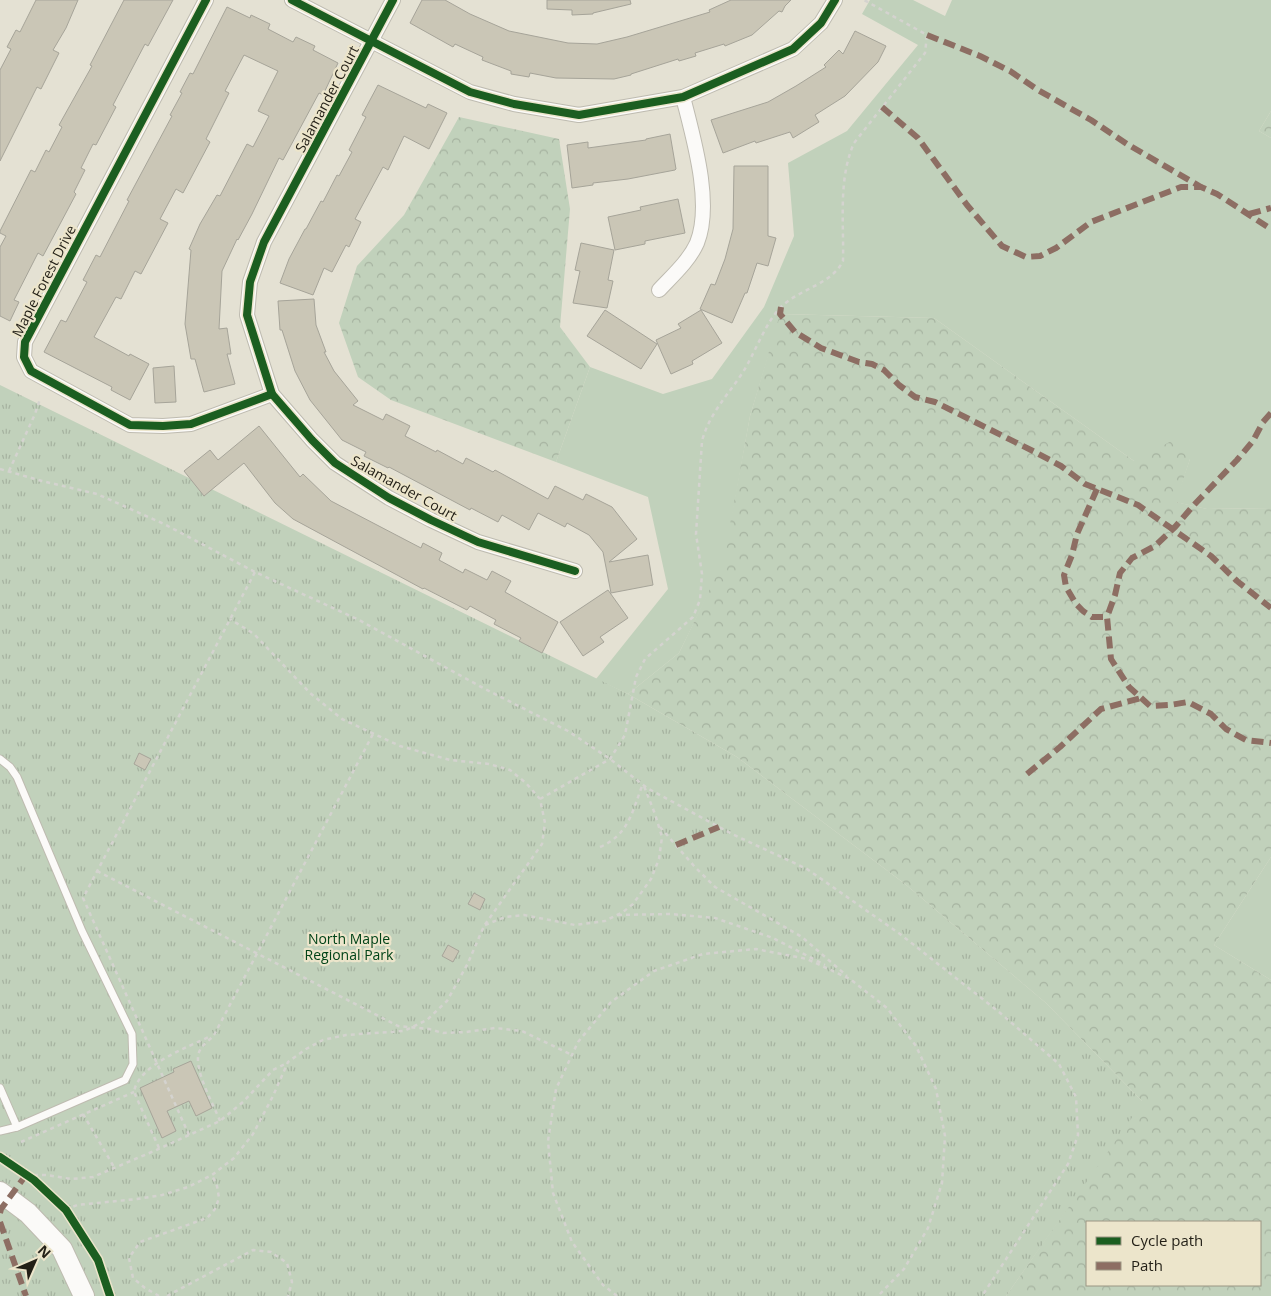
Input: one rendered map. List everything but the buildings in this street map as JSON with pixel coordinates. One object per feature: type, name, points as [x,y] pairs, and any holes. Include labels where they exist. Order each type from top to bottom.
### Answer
[{"type":"street","name":"Maple Forest Drive","points":[[206,0],[25,342],[24,357],[31,371],[130,425],[164,426],[191,424],[272,394]]},
{"type":"street","points":[[292,0],[470,92],[514,104],[579,115],[683,97],[793,49],[821,23],[835,0]]},
{"type":"street","name":"Salamander Court","points":[[393,0],[264,242],[250,282],[247,314],[272,394],[335,463],[389,498],[478,542],[574,571]]},
{"type":"street","points":[[659,290],[693,250],[697,242],[703,213],[699,164],[683,97]]},
{"type":"street","points":[[0,1192],[28,1213],[62,1249],[84,1296]]},
{"type":"lane","points":[[0,759],[10,767],[17,777],[82,931],[132,1034],[133,1064],[125,1080],[17,1127],[0,1132]]},
{"type":"lane","points":[[0,1088],[17,1127]]},
{"type":"path","points":[[540,799],[610,759],[626,735],[636,678],[645,659],[693,617],[700,600],[702,574],[696,524],[702,441],[710,417],[743,372],[781,307],[796,295],[831,275],[840,267],[843,261],[844,181],[849,155],[854,143],[925,53],[927,35],[864,0]]},
{"type":"path","points":[[9,471],[40,399]]},
{"type":"path","points":[[0,468],[98,494],[164,524],[255,572],[359,620],[485,689],[568,731],[610,759],[643,785],[732,834],[807,869],[900,934],[999,1012],[1059,1064],[1076,1097],[1078,1135],[1068,1164],[982,1296]]},
{"type":"path","points":[[189,1135],[83,898],[255,572]]},
{"type":"path","points":[[23,1173],[72,1179],[93,1177],[220,1121],[243,1102],[273,1070],[323,1040],[346,1035],[404,1031],[427,1020],[447,1001],[468,963],[484,926],[542,844],[545,823],[540,799],[526,783],[510,770],[488,764],[450,760],[400,746],[342,718],[310,693],[254,634],[230,619]]},
{"type":"path","points":[[220,1121],[200,1073],[197,1060],[200,1050],[214,1035],[373,734]]},
{"type":"path","points":[[484,926],[504,917],[524,915],[575,925],[605,921],[632,904],[651,879],[659,860],[662,837],[643,785]]},
{"type":"path","points":[[600,847],[613,842],[628,825],[643,785]]},
{"type":"path","points":[[658,825],[715,887],[802,937],[887,1008],[916,1046],[936,1089],[945,1136],[942,1183],[928,1228],[904,1269],[878,1296]]},
{"type":"path","points":[[97,871],[398,1026],[443,1033],[495,1028],[522,1031],[572,1055]]},
{"type":"path","points":[[616,915],[670,914],[715,918],[773,938],[850,979]]},
{"type":"path","points":[[617,1296],[603,1284],[572,1242],[553,1193],[548,1141],[556,1089],[578,1042],[611,1002],[654,971],[703,954],[756,949],[807,959],[850,979]]},
{"type":"path","points":[[159,1148],[134,1092],[135,1083],[167,1056],[214,1035]]},
{"type":"path","points":[[66,1210],[77,1205],[162,1195],[188,1187],[212,1175],[234,1158],[254,1134],[288,1062]]},
{"type":"path","points":[[21,1142],[134,1092]]},
{"type":"path","points":[[83,1114],[114,1168]]},
{"type":"path","points":[[23,1173],[40,1186]]},
{"type":"path","points":[[159,1296],[133,1278],[129,1258],[140,1242],[208,1218],[215,1209],[219,1198],[217,1186],[212,1175]]},
{"type":"path","points":[[59,1204],[71,1218]]},
{"type":"path","points":[[168,1296],[253,1250],[272,1252],[287,1263],[292,1282],[288,1296]]},
{"type":"green space","points":[[870,0],[913,0],[945,16],[952,0],[1271,0],[1271,111],[1259,131],[1271,138],[1271,508],[1207,509],[1175,502],[1190,459],[1134,461],[934,318],[781,314],[750,416],[724,562],[679,653],[628,694],[596,679],[668,589],[648,497],[556,462],[590,367],[663,394],[712,379],[764,307],[794,236],[788,163],[847,131],[918,45],[862,14]]},
{"type":"green space","points":[[1271,111],[1271,138],[1259,131]]},
{"type":"green space","points":[[459,117],[559,139],[570,209],[560,327],[590,367],[556,462],[391,400],[358,377],[339,323],[357,266],[404,215]]},
{"type":"green space","points":[[780,314],[934,318],[1134,461],[1177,438],[1190,459],[1176,502],[1207,509],[1271,508],[1271,857],[1214,945],[1271,980],[1271,1296],[1006,1296],[1142,1101],[1046,1003],[905,884],[737,757],[628,694],[679,653],[723,562],[750,416]]},
{"type":"green space","name":"North Maple Regional Park","points":[[0,385],[628,694],[737,757],[905,884],[1046,1003],[1143,1102],[1006,1296],[0,1296]]},
{"type":"green space","points":[[1271,857],[1271,980],[1214,945]]},
{"type":"marked path","points":[[927,35],[980,56],[1010,71],[1038,90],[1201,187]]},
{"type":"marked path","points":[[882,107],[918,138],[967,205],[1002,246],[1026,257],[1040,256],[1056,248],[1091,222],[1181,187],[1201,187],[1217,194],[1271,229]]},
{"type":"marked path","points":[[1249,214],[1271,208]]},
{"type":"marked path","points":[[781,307],[780,314],[795,332],[821,348],[859,362],[872,364],[884,370],[915,397],[935,402],[1061,466],[1085,484],[1138,505],[1211,556],[1237,581],[1271,608]]},
{"type":"marked path","points":[[1271,413],[1263,422],[1253,441],[1175,527],[1155,546],[1132,558],[1120,573],[1107,617],[1111,659],[1129,687],[1150,706],[1188,702],[1211,714],[1226,729],[1246,740],[1271,743]]},
{"type":"marked path","points":[[1097,489],[1077,534],[1072,555],[1064,575],[1066,587],[1076,604],[1083,611],[1092,617],[1107,617]]},
{"type":"marked path","points":[[1027,774],[1101,709],[1141,698]]},
{"type":"marked path","points":[[676,845],[719,827]]},
{"type":"marked path","points":[[0,1213],[26,1175]]},
{"type":"marked path","points":[[0,1222],[26,1296]]},
{"type":"cycle path","points":[[206,0],[25,342],[24,357],[31,371],[130,425],[163,426],[191,424],[272,394]]},
{"type":"cycle path","points":[[292,0],[470,92],[514,104],[579,115],[683,97],[793,49],[821,23],[835,0]]},
{"type":"cycle path","points":[[393,0],[264,242],[250,282],[247,315],[272,394],[335,463],[389,498],[478,542],[575,571]]},
{"type":"cycle path","points":[[0,1157],[34,1180],[66,1210],[98,1260],[110,1296]]}]
